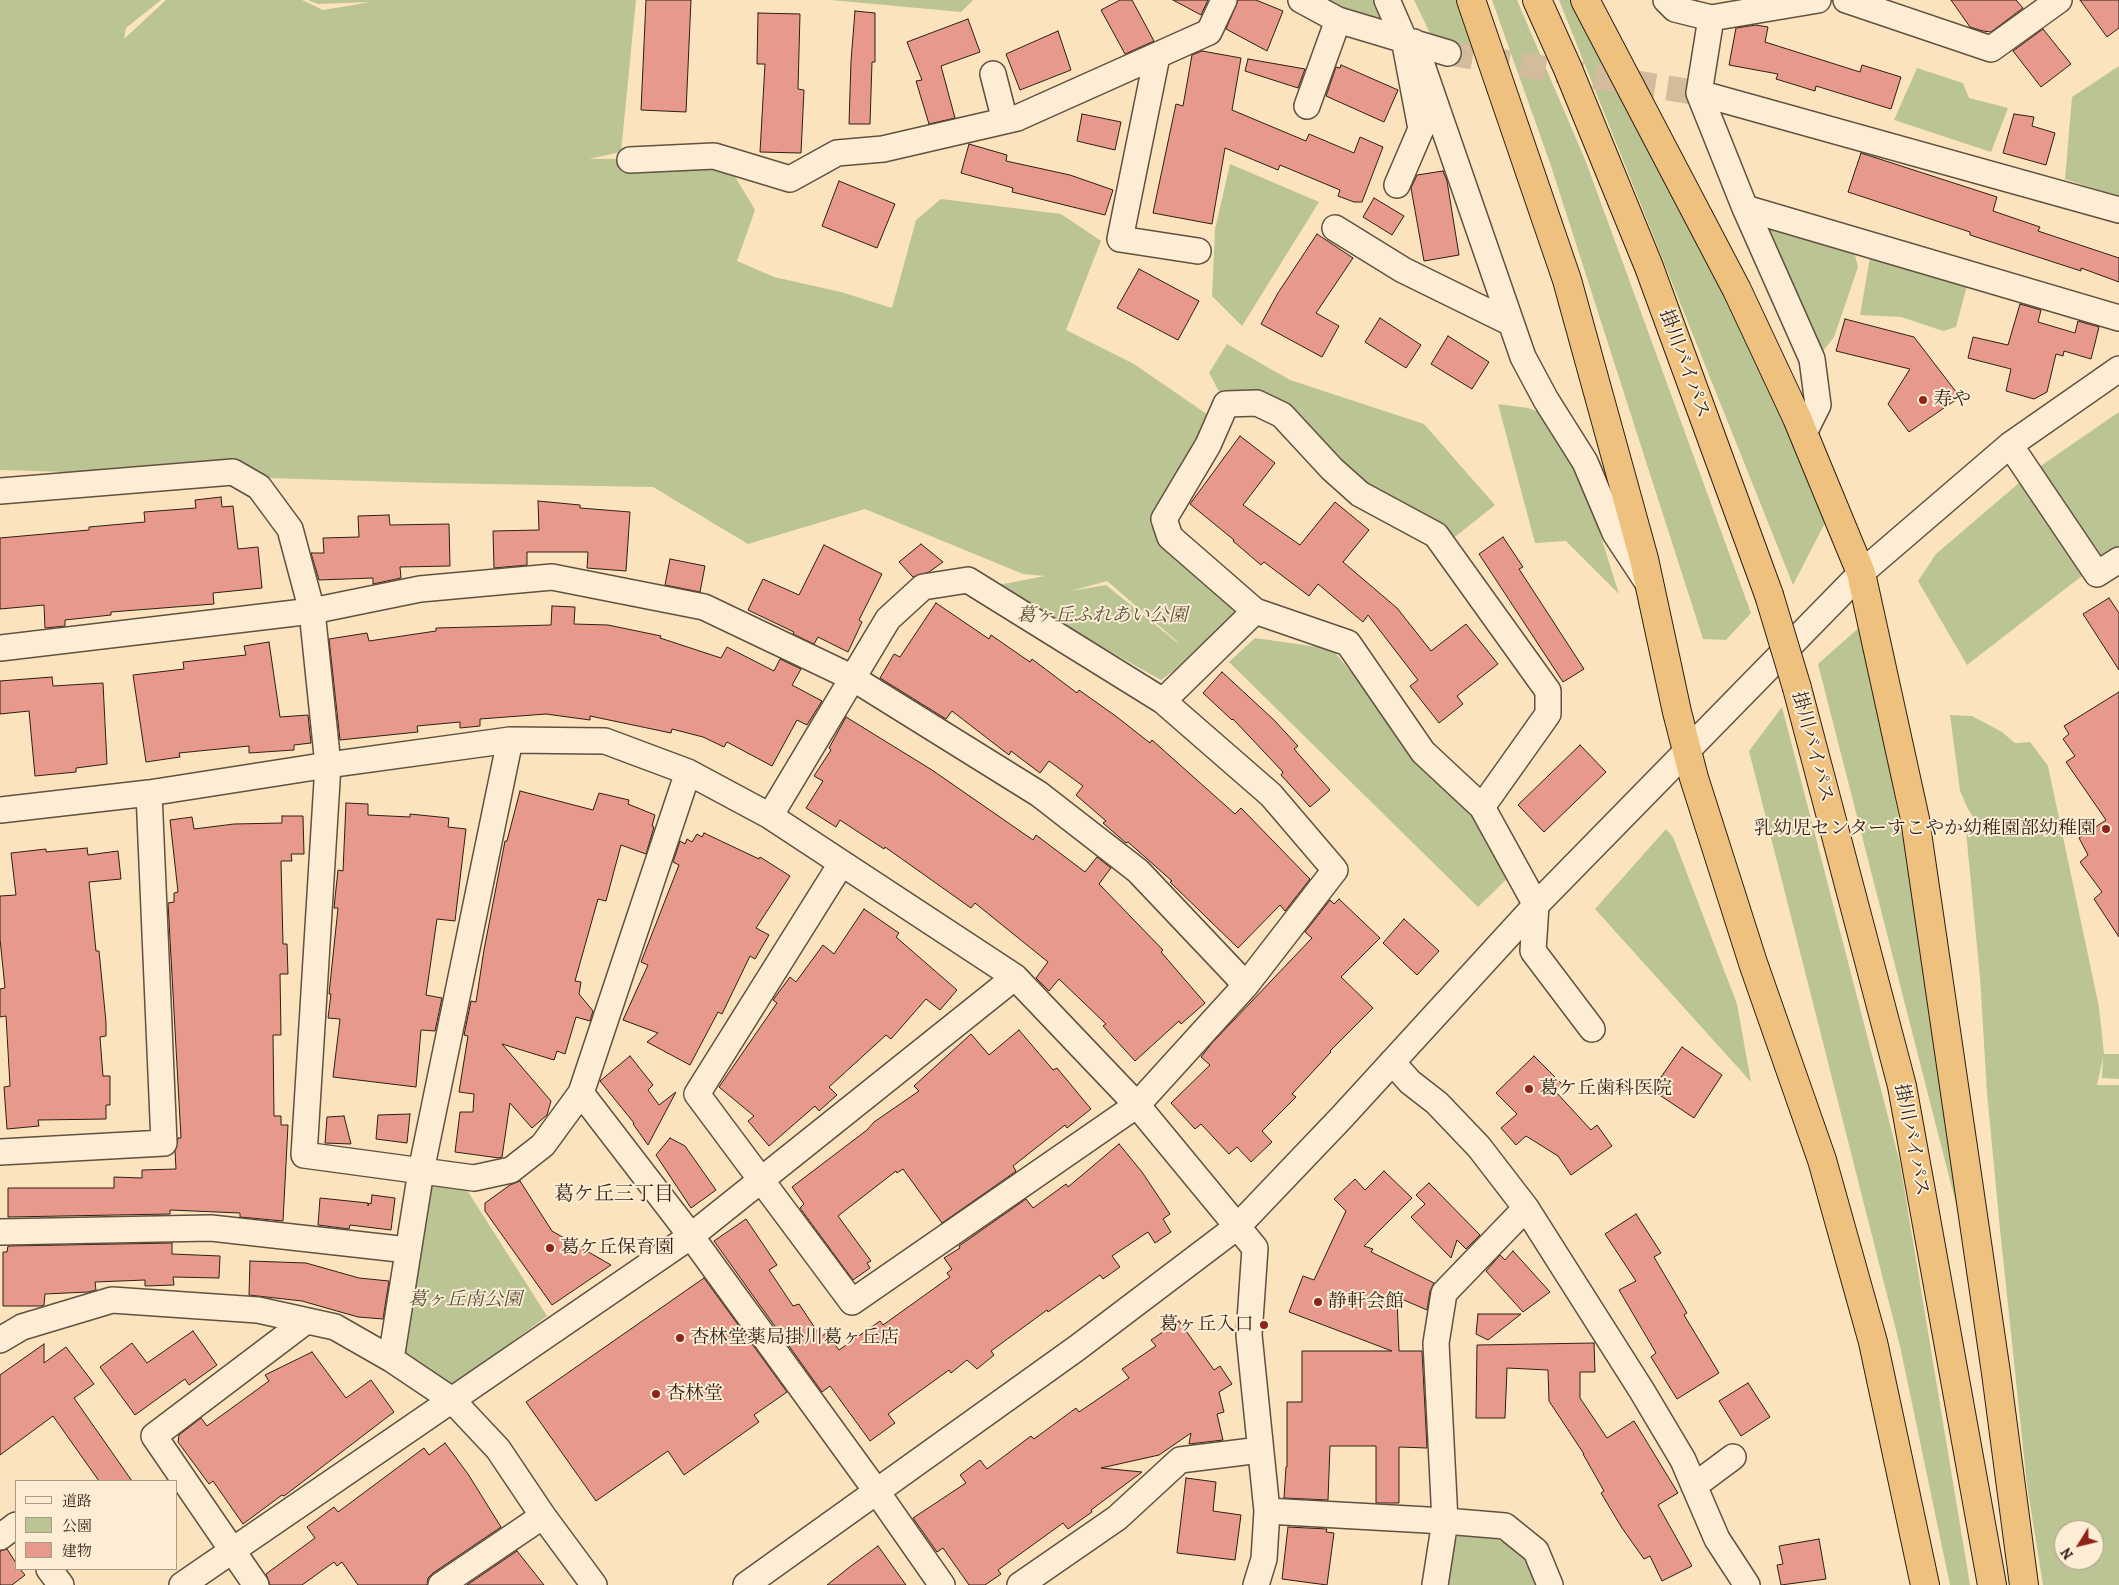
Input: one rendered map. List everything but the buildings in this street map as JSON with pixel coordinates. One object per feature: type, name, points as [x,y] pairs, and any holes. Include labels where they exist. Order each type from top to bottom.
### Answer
[{"type":"highway","points":[[1471,0],[1568,280],[1652,590],[1687,751],[1753,963],[1822,1160],[1873,1342],[1925,1585]]},
{"type":"highway","name":"掛川バイパス","points":[[1537,0],[1568,69],[1649,267],[1769,595],[1797,688],[1902,1086],[1992,1585]]},
{"type":"highway","points":[[1585,0],[1737,290],[1804,433],[1861,573],[1916,818],[1993,1354],[2024,1585]]},
{"type":"street","points":[[630,160],[714,156],[790,179],[837,153],[883,148],[1017,118],[1209,32],[1224,0]]},
{"type":"street","points":[[1301,0],[1338,20],[1448,53]]},
{"type":"street","points":[[1387,0],[1408,41],[1523,357],[1546,400],[1585,462],[1615,532],[1652,590]]},
{"type":"street","points":[[1666,0],[1674,9],[1711,18],[1818,0]]},
{"type":"street","points":[[1846,0],[1991,49],[2059,0]]},
{"type":"street","points":[[1711,18],[1699,94],[1745,208],[1812,360],[1818,405],[1804,433]]},
{"type":"street","points":[[1308,106],[1338,20]]},
{"type":"street","points":[[1397,185],[1421,129],[1408,41]]},
{"type":"street","points":[[1157,56],[1120,239],[1198,251]]},
{"type":"street","points":[[993,74],[1005,120]]},
{"type":"street","points":[[1699,94],[2119,210]]},
{"type":"street","points":[[1745,208],[2119,318]]},
{"type":"street","points":[[1335,228],[1403,270],[1511,324]]},
{"type":"street","points":[[746,1585],[1076,1348],[1238,1226],[1536,905],[1861,573],[2010,445],[2119,368]]},
{"type":"street","points":[[1482,807],[1548,714],[1548,692],[1436,535],[1360,494],[1332,469],[1282,416],[1257,403],[1226,404],[1208,445],[1164,519],[1170,537],[1256,611],[1348,643],[1423,752],[1482,807],[1536,905],[1533,951],[1592,1029]]},
{"type":"street","points":[[2010,445],[2097,574],[2119,560]]},
{"type":"street","points":[[0,491],[233,472],[259,487],[290,529],[312,612],[328,765],[304,1155],[474,1178],[511,1170],[543,1145],[580,1093],[688,772]]},
{"type":"street","points":[[0,648],[312,612],[420,589],[552,577],[704,607],[851,678],[1039,794],[1138,871],[1246,985]]},
{"type":"street","points":[[770,816],[888,618],[923,587],[968,580],[1163,701],[1271,795],[1335,870],[1246,985],[1137,1105],[852,1302],[697,1094],[841,864]]},
{"type":"street","points":[[1163,701],[1256,611]]},
{"type":"street","points":[[390,1360],[421,1171],[510,740]]},
{"type":"street","points":[[0,810],[149,793],[328,765],[510,740],[605,741],[688,772],[770,816],[1015,977],[1137,1105],[1255,1248],[1249,1335],[1267,1511],[1264,1558],[1256,1585]]},
{"type":"street","points":[[0,1152],[164,1143],[149,793]]},
{"type":"street","points":[[182,1585],[691,1236],[1015,977]]},
{"type":"street","points":[[1392,1062],[1410,1082],[1437,1103],[1478,1147],[1526,1208],[1642,1391],[1683,1460],[1716,1539],[1746,1585]]},
{"type":"street","points":[[580,1093],[691,1236],[877,1492],[942,1585]]},
{"type":"street","points":[[1434,1585],[1445,1521],[1436,1343],[1444,1293],[1526,1208]]},
{"type":"street","points":[[0,1232],[212,1228],[408,1250]]},
{"type":"street","points":[[0,1334],[0,1340],[22,1328],[112,1300],[258,1310],[335,1327],[452,1400],[498,1449],[543,1516],[594,1585]]},
{"type":"street","points":[[256,1585],[154,1436],[306,1321]]},
{"type":"street","points":[[1020,1585],[1117,1518],[1180,1460],[1260,1450]]},
{"type":"street","points":[[1694,1486],[1733,1457]]},
{"type":"street","points":[[1267,1511],[1505,1526],[1536,1551],[1550,1585]]},
{"type":"street","points":[[441,1585],[543,1516]]},
{"type":"street","points":[[0,1537],[15,1527]]},
{"type":"street","points":[[51,1570],[61,1585]]},
{"type":"green space","name":"葛ヶ丘ふれあい公園","points":[[0,0],[161,0],[126,28],[124,39],[166,0],[302,0],[323,10],[371,2],[318,4],[308,0],[636,0],[621,152],[589,159],[724,158],[755,210],[737,261],[774,277],[841,292],[892,308],[916,220],[941,199],[1061,214],[1101,241],[1066,330],[1134,364],[1211,417],[1150,524],[1239,615],[1194,656],[1161,680],[993,586],[1045,576],[1023,574],[865,509],[748,544],[653,487],[434,483],[0,470]],"holes":[[[1107,581],[1178,642],[1106,585],[1071,591]]]},
{"type":"green space","points":[[831,0],[973,0],[961,12]]},
{"type":"green space","points":[[1307,0],[1387,0],[1404,39]]},
{"type":"green space","points":[[1414,0],[1464,0],[1481,46],[1438,50]]},
{"type":"green space","points":[[1492,0],[1517,0],[1586,162],[1751,613],[1726,640],[1703,639],[1551,166]]},
{"type":"green space","points":[[1559,0],[1572,0],[1727,270],[1827,519],[1793,585]]},
{"type":"green space","points":[[2119,66],[2119,197],[2065,179],[2072,97]]},
{"type":"green space","points":[[1917,68],[1963,83],[1969,98],[2008,108],[1991,152],[1894,120]]},
{"type":"green space","points":[[1230,164],[1319,202],[1242,326],[1212,296],[1215,229]]},
{"type":"green space","points":[[1763,223],[1854,251],[1858,267],[1834,337],[1820,355]]},
{"type":"green space","points":[[1871,252],[1969,278],[1956,327],[1943,331],[1901,317],[1860,315]]},
{"type":"green space","points":[[1227,344],[1290,380],[1424,424],[1495,505],[1451,540],[1360,494],[1286,419],[1226,404],[1209,373]]},
{"type":"green space","points":[[1498,404],[1528,408],[1558,419],[1580,470],[1619,594],[1566,541],[1535,543]]},
{"type":"green space","points":[[2119,412],[2119,547],[2103,558],[2039,467]]},
{"type":"green space","points":[[2026,477],[2087,572],[1967,665],[1918,581],[1936,554]]},
{"type":"green space","points":[[1862,625],[1944,1055],[1965,1239],[1818,664]]},
{"type":"green space","points":[[1255,638],[1332,649],[1469,809],[1510,876],[1478,907],[1229,662]]},
{"type":"green space","points":[[1782,707],[1900,1163],[1970,1585],[1950,1585],[1900,1346],[1749,751]]},
{"type":"green space","points":[[1950,715],[1972,716],[2002,732],[2015,743],[2030,742],[2048,766],[2099,1007],[2104,1054],[2119,1054],[2119,1079],[2102,1078],[2103,1058],[2097,1085],[2119,1085],[2119,1585],[2043,1585],[2027,1485],[2000,1229],[1987,1093],[1980,977],[1965,821],[1983,833],[1968,809],[1960,791]]},
{"type":"green space","points":[[1666,829],[1673,837],[1737,1004],[1751,1082],[1595,909]]},
{"type":"green space","name":"葛ヶ丘南公園","points":[[428,1185],[465,1187],[547,1316],[450,1388],[391,1354]]},
{"type":"green space","points":[[1458,1534],[1485,1534],[1507,1544],[1528,1560],[1539,1585],[1441,1585]]},
{"type":"tunnel","points":[[1448,53],[1699,93]]},
{"type":"place","name":"寿や","points":[[1923,400]]},
{"type":"place","name":"乳幼児センターすこやか幼稚園部幼稚園","points":[[2106,829]]},
{"type":"place","name":"葛ケ丘歯科医院","points":[[1529,1089]]},
{"type":"place","name":"葛ケ丘保育園","points":[[550,1248]]},
{"type":"place","name":"静軒会館","points":[[1318,1302]]},
{"type":"place","name":"葛ヶ丘入口","points":[[1264,1325]]},
{"type":"place","name":"杏林堂薬局掛川葛ヶ丘店","points":[[680,1338]]},
{"type":"place","name":"杏林堂","points":[[656,1394]]},
{"type":"district","name":"葛ケ丘三丁目","points":[[614,1195]]}]
